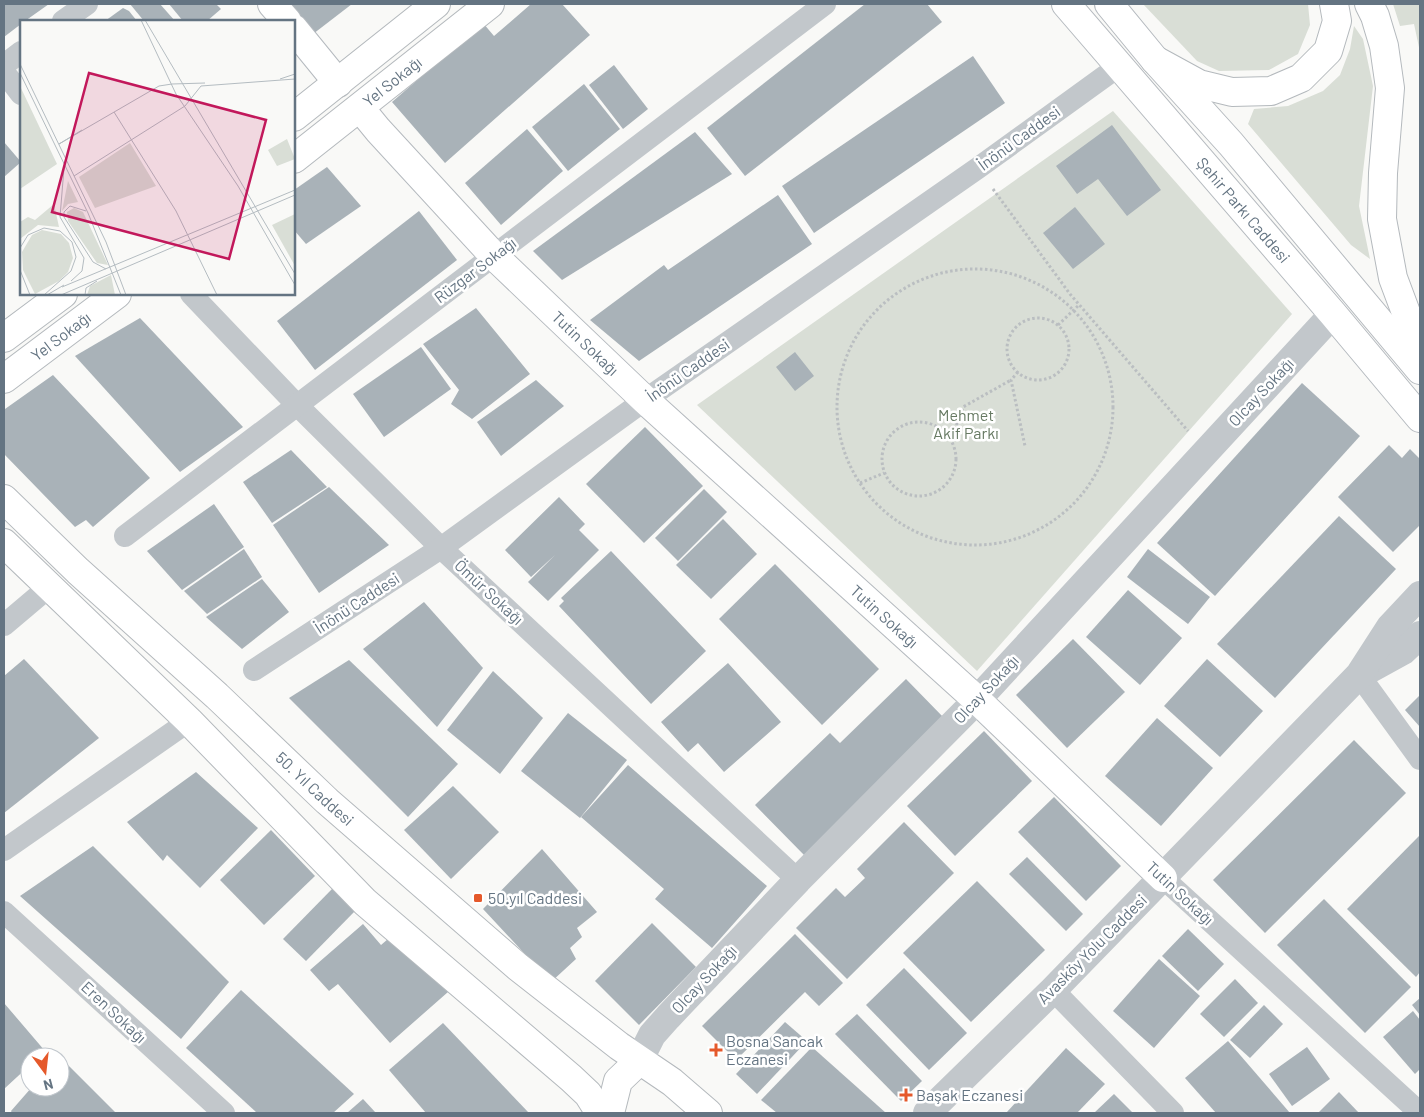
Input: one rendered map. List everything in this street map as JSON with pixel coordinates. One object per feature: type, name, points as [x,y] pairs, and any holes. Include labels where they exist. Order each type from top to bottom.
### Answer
[{"type":"main road","points":[[272,4],[286,20]]},
{"type":"main road","name":"Yel Sokağı","points":[[295,116],[436,4]]},
{"type":"main road","name":"Yel Sokağı","points":[[295,158],[490,4]]},
{"type":"main road","name":"Şehir Parkı Caddesi","points":[[1066,4],[1420,418]]},
{"type":"main road","name":"Şehir Parkı Caddesi","points":[[1109,4],[1155,60],[1231,144],[1420,370]]},
{"type":"main road","points":[[1155,60],[1198,84],[1232,92],[1271,91],[1301,78],[1328,50],[1336,21],[1334,4]]},
{"type":"main road","points":[[1369,4],[1375,16],[1384,46],[1390,88],[1383,173],[1382,218],[1393,278],[1420,350]]},
{"type":"main road","name":"Tutin Sokağı","points":[[295,31],[378,130],[493,255],[644,400],[977,700],[1163,878]]},
{"type":"main road","name":"Yel Sokağı","points":[[4,338],[62,295]]},
{"type":"main road","name":"Yel Sokağı","points":[[4,379],[116,295]]},
{"type":"main road","name":"50. Yıl Caddesi","points":[[4,499],[78,571],[217,696],[328,802],[518,967],[639,1061],[672,1082],[708,1113]]},
{"type":"main road","points":[[4,543],[189,720],[365,902],[571,1078],[588,1094],[600,1113]]},
{"type":"main road","points":[[610,1113],[618,1081],[639,1061]]},
{"type":"street","points":[[64,20],[87,4]]},
{"type":"street","name":"Rüzgar Sokağı","points":[[125,536],[825,4]]},
{"type":"street","points":[[4,65],[20,53]]},
{"type":"street","name":"İnönü Caddesi","points":[[254,670],[442,548],[644,400],[978,168],[1119,66]]},
{"type":"street","points":[[4,72],[20,93]]},
{"type":"street","name":"Ömür Sokağı","points":[[192,295],[298,405],[442,548],[798,880]]},
{"type":"street","name":"Olcay Sokağı","points":[[639,1061],[652,1035],[798,880],[977,700],[1333,314]]},
{"type":"street","points":[[4,624],[49,587]]},
{"type":"street","name":"Avasköy Yolu Caddesi","points":[[935,1110],[1359,676],[1390,627],[1420,595]]},
{"type":"street","name":"Avasköy Yolu Caddesi","points":[[1359,676],[1403,651],[1420,635]]},
{"type":"street","points":[[1359,676],[1420,759]]},
{"type":"street","points":[[4,850],[189,720]]},
{"type":"street","name":"Tutin Sokağı","points":[[1163,878],[1420,1113]]},
{"type":"street","name":"Eren Sokağı","points":[[4,912],[224,1113]]},
{"type":"street","points":[[1052,990],[1173,1113]]},
{"type":"path","points":[[978,168],[1079,305],[1206,452]]},
{"type":"path","points":[[995,269],[1038,282],[1074,308],[1101,347],[1114,391],[1111,437],[1093,480],[1063,514],[1023,537],[977,545],[931,538],[891,517],[859,483],[841,441],[837,396],[847,352],[872,314],[907,286],[950,270],[995,269]]},
{"type":"path","points":[[1058,325],[1079,305]]},
{"type":"path","points":[[1039,318],[1049,320],[1058,325],[1065,332],[1069,342],[1069,352],[1061,370],[1043,380],[1033,379],[1018,372],[1010,362],[1008,351],[1008,341],[1012,332],[1020,324],[1039,318]]},
{"type":"path","points":[[951,440],[963,407],[1012,380],[1018,372]]},
{"type":"path","points":[[1012,380],[1025,446]]},
{"type":"path","points":[[922,421],[934,424],[944,430],[956,452],[956,464],[952,477],[944,487],[933,493],[920,496],[907,494],[896,488],[884,473],[882,456],[884,445],[890,435],[899,427],[910,422],[922,421]]},
{"type":"path","points":[[859,483],[884,473]]},
{"type":"green space","points":[[1143,4],[1308,4],[1310,25],[1298,54],[1269,70],[1219,71],[1197,61]]},
{"type":"green space","points":[[1393,4],[1420,4],[1420,52],[1414,24],[1400,26]]},
{"type":"green space","points":[[1354,26],[1363,39],[1373,86],[1359,206],[1370,259],[1351,245],[1248,124],[1254,109],[1288,106],[1323,91],[1340,75],[1350,49]]},
{"type":"green space","name":"Mehmet Akif Parkı","points":[[1113,111],[1292,314],[977,671],[697,405]]},
{"type":"building","points":[[4,4],[49,4],[26,20],[20,20],[20,25],[4,37]]},
{"type":"building","points":[[130,4],[160,4],[174,20],[143,20]]},
{"type":"building","points":[[169,4],[216,4],[221,9],[208,20],[182,20]]},
{"type":"building","points":[[288,4],[352,4],[313,34]]},
{"type":"building","points":[[531,4],[562,4],[590,35],[445,163],[392,102],[483,23],[494,36]]},
{"type":"building","points":[[865,4],[927,4],[942,22],[745,176],[707,128]]},
{"type":"building","points":[[123,8],[129,11],[136,20],[106,20]]},
{"type":"building","points":[[973,56],[1005,103],[814,233],[782,186]]},
{"type":"building","points":[[614,65],[648,109],[623,129],[589,85]]},
{"type":"building","points":[[584,84],[620,129],[568,171],[532,127]]},
{"type":"building","points":[[1112,125],[1161,190],[1127,216],[1098,179],[1077,194],[1056,166]]},
{"type":"building","points":[[527,129],[563,171],[501,225],[465,183]]},
{"type":"building","points":[[695,132],[732,174],[562,280],[533,251]]},
{"type":"building","points":[[4,142],[20,163],[4,177]]},
{"type":"building","points":[[327,167],[361,206],[306,244],[295,231],[295,189]]},
{"type":"building","points":[[778,195],[812,244],[639,361],[590,320],[664,265],[668,270]]},
{"type":"building","points":[[1075,207],[1105,244],[1073,269],[1043,233]]},
{"type":"building","points":[[419,211],[457,260],[315,370],[277,321]]},
{"type":"building","points":[[476,308],[530,374],[472,419],[451,404],[459,390],[423,344]]},
{"type":"building","points":[[140,318],[243,427],[180,472],[75,356]]},
{"type":"building","points":[[421,347],[451,389],[384,437],[353,394]]},
{"type":"building","points":[[795,352],[814,376],[795,391],[776,367]]},
{"type":"building","points":[[53,375],[150,478],[93,527],[86,520],[75,527],[4,454],[5,409]]},
{"type":"building","points":[[536,380],[564,406],[501,456],[477,422]]},
{"type":"building","points":[[1302,383],[1360,436],[1215,596],[1157,543]]},
{"type":"building","points":[[645,427],[703,486],[644,543],[586,484]]},
{"type":"building","points":[[1389,445],[1402,458],[1410,449],[1420,459],[1420,525],[1393,552],[1338,497]]},
{"type":"building","points":[[291,450],[327,487],[272,523],[243,482]]},
{"type":"building","points":[[329,487],[389,545],[319,593],[273,525]]},
{"type":"building","points":[[704,489],[727,512],[678,561],[655,538]]},
{"type":"building","points":[[559,497],[585,524],[579,530],[599,550],[548,601],[528,582],[555,555],[531,577],[505,550]]},
{"type":"building","points":[[214,504],[244,547],[182,590],[147,551]]},
{"type":"building","points":[[1339,516],[1396,569],[1275,698],[1217,644]]},
{"type":"building","points":[[723,519],[757,554],[711,599],[676,565]]},
{"type":"building","points":[[244,549],[262,577],[207,614],[184,591]]},
{"type":"building","points":[[1148,549],[1210,597],[1188,624],[1127,577]]},
{"type":"building","points":[[611,551],[706,651],[651,704],[559,606],[564,601],[561,598]]},
{"type":"building","points":[[775,564],[879,669],[822,725],[719,619]]},
{"type":"building","points":[[262,579],[289,612],[242,649],[206,617]]},
{"type":"building","points":[[1128,590],[1182,638],[1140,685],[1086,637]]},
{"type":"building","points":[[424,602],[483,668],[437,727],[363,649]]},
{"type":"building","points":[[1073,639],[1125,692],[1067,748],[1016,695]]},
{"type":"building","points":[[24,659],[99,738],[4,813],[4,676]]},
{"type":"building","points":[[1207,659],[1263,711],[1220,757],[1164,706]]},
{"type":"building","points":[[349,660],[458,764],[408,817],[289,698]]},
{"type":"building","points":[[728,663],[781,722],[724,772],[698,743],[688,752],[661,722]]},
{"type":"building","points":[[493,671],[543,718],[500,774],[447,730]]},
{"type":"building","points":[[906,679],[945,719],[804,855],[755,805],[830,733],[840,743]]},
{"type":"building","points":[[1420,695],[1420,727],[1405,710]]},
{"type":"building","points":[[568,713],[627,760],[580,818],[521,771]]},
{"type":"building","points":[[1157,718],[1213,768],[1161,826],[1105,776]]},
{"type":"building","points":[[984,731],[1032,781],[955,856],[907,806]]},
{"type":"building","points":[[1354,740],[1406,793],[1265,933],[1213,880]]},
{"type":"building","points":[[628,765],[767,886],[712,948],[655,899],[664,889],[581,817]]},
{"type":"building","points":[[196,772],[258,828],[200,888],[167,855],[163,861],[127,822]]},
{"type":"building","points":[[453,786],[499,832],[451,879],[404,830]]},
{"type":"building","points":[[1054,797],[1121,866],[1086,901],[1018,832]]},
{"type":"building","points":[[904,822],[954,873],[847,979],[796,928],[836,888],[845,897],[865,878],[857,869]]},
{"type":"building","points":[[271,830],[315,876],[264,925],[220,880]]},
{"type":"building","points":[[1420,835],[1420,972],[1416,977],[1347,909]]},
{"type":"building","points":[[93,846],[229,982],[181,1039],[20,896]]},
{"type":"building","points":[[542,849],[597,912],[577,928],[582,937],[570,948],[576,959],[551,982],[483,909]]},
{"type":"building","points":[[1027,857],[1083,914],[1066,931],[1009,874]]},
{"type":"building","points":[[977,881],[1045,950],[971,1022],[903,953]]},
{"type":"building","points":[[332,889],[355,911],[306,961],[283,939]]},
{"type":"building","points":[[1324,899],[1411,987],[1365,1033],[1277,945]]},
{"type":"building","points":[[652,923],[696,967],[639,1025],[595,981]]},
{"type":"building","points":[[363,924],[381,945],[395,933],[448,992],[390,1043],[338,984],[329,991],[310,970]]},
{"type":"building","points":[[1188,929],[1224,964],[1198,991],[1162,956]]},
{"type":"building","points":[[795,934],[843,983],[819,1006],[805,992],[736,1060],[702,1026]]},
{"type":"building","points":[[1159,959],[1200,996],[1154,1048],[1113,1011]]},
{"type":"building","points":[[904,968],[967,1033],[929,1070],[866,1005]]},
{"type":"building","points":[[1235,979],[1258,1003],[1224,1037],[1200,1014]]},
{"type":"building","points":[[241,990],[354,1094],[333,1113],[257,1113],[186,1048]]},
{"type":"building","points":[[1420,998],[1420,1015],[1412,1005]]},
{"type":"building","points":[[4,1003],[42,1047],[20,1047],[20,1074],[4,1089]]},
{"type":"building","points":[[1264,1005],[1283,1024],[1250,1058],[1230,1040]]},
{"type":"building","points":[[1413,1011],[1420,1020],[1420,1069],[1415,1074],[1383,1037]]},
{"type":"building","points":[[857,1014],[922,1081],[901,1101],[835,1034]]},
{"type":"building","points":[[785,1022],[807,1041],[757,1094],[736,1074]]},
{"type":"building","points":[[443,1023],[529,1113],[426,1113],[389,1070]]},
{"type":"building","points":[[1228,1041],[1290,1113],[1216,1113],[1185,1078]]},
{"type":"building","points":[[812,1047],[886,1113],[777,1113],[761,1100]]},
{"type":"building","points":[[1307,1047],[1330,1079],[1292,1106],[1269,1074]]},
{"type":"building","points":[[1066,1048],[1105,1084],[1077,1113],[1006,1113]]},
{"type":"building","points":[[70,1067],[116,1113],[12,1113],[11,1111],[23,1097],[70,1097]]},
{"type":"building","points":[[1339,1092],[1359,1113],[1319,1112]]},
{"type":"building","points":[[1114,1094],[1133,1113],[1094,1113]]},
{"type":"building","points":[[363,1099],[376,1113],[347,1113]]},
{"type":"place","name":"50.yıl Caddesi","points":[[478,898]]},
{"type":"place","name":"Bosna Sancak Eczanesi","points":[[716,1050]]},
{"type":"place","name":"Başak Eczanesi","points":[[906,1095]]}]
